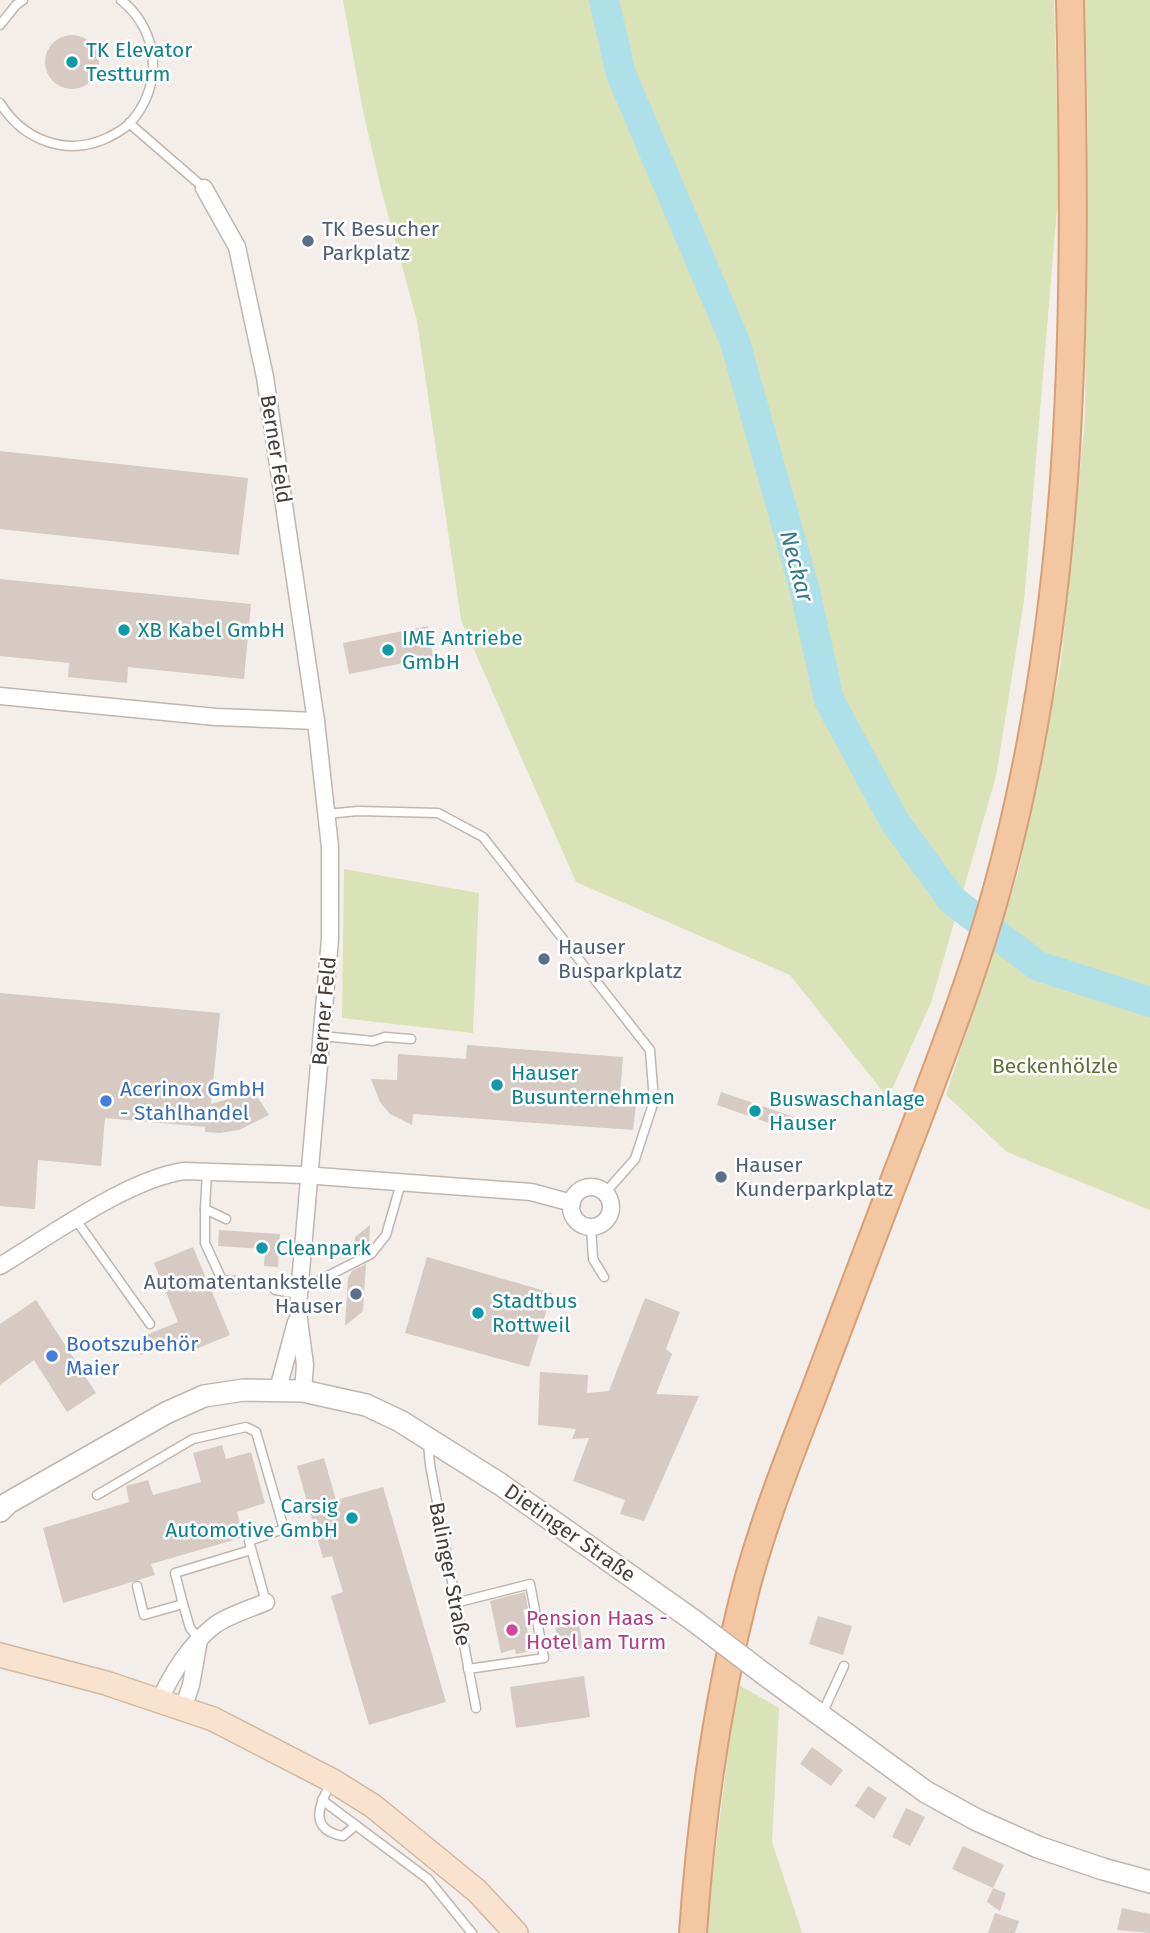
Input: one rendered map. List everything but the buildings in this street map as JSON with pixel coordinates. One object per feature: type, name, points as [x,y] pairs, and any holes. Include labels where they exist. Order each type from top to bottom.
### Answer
[{"type":"main road","points":[[693,1933],[707,1787],[747,1585],[779,1485],[934,1075],[996,893],[1031,737],[1045,651],[1061,515],[1073,322],[1070,0]]},
{"type":"main road","points":[[0,1655],[106,1683],[213,1719],[327,1790],[373,1806],[477,1891],[516,1933]]},
{"type":"street","name":"Berner Feld","points":[[204,188],[237,247],[265,377],[316,721],[330,847],[330,939],[298,1312],[305,1364],[303,1391]]},
{"type":"street","points":[[0,696],[216,717],[316,721]]},
{"type":"street","points":[[0,1266],[122,1194],[171,1173],[207,1171],[308,1175],[531,1192],[572,1203]]},
{"type":"street","points":[[588,1188],[605,1193],[611,1205],[608,1218],[598,1226],[591,1227],[576,1220],[572,1203],[578,1193],[588,1188]]},
{"type":"street","name":"Berner Feld","points":[[278,1389],[298,1312]]},
{"type":"street","name":"Dietinger Straße","points":[[0,1511],[8,1503],[166,1413],[204,1396],[244,1390],[278,1389],[303,1391],[366,1405],[400,1421],[499,1484],[693,1620],[926,1792],[977,1820],[1038,1847],[1150,1882]]},
{"type":"street","points":[[159,1701],[186,1654],[199,1639],[217,1624],[266,1602]]},
{"type":"street","points":[[183,1709],[191,1685],[199,1639]]},
{"type":"lane","points":[[0,25],[23,0]]},
{"type":"lane","points":[[0,103],[18,126],[41,141],[67,147],[94,144],[119,132],[130,123],[144,103],[153,79],[153,54],[146,29],[131,8],[121,0]]},
{"type":"lane","points":[[130,123],[204,188]]},
{"type":"lane","points":[[326,814],[358,811],[438,813],[483,836],[650,1050],[654,1101],[635,1159],[605,1193]]},
{"type":"lane","points":[[322,1036],[373,1041],[385,1037],[411,1040]]},
{"type":"lane","points":[[207,1171],[205,1242],[222,1280],[271,1284],[275,1290],[299,1292],[371,1254],[386,1234],[401,1183]]},
{"type":"lane","points":[[205,1209],[226,1219]]},
{"type":"lane","points":[[76,1220],[150,1324]]},
{"type":"lane","points":[[591,1227],[593,1259],[604,1276]]},
{"type":"lane","points":[[97,1494],[193,1439],[246,1427],[256,1432],[284,1530],[249,1541],[266,1602]]},
{"type":"lane","name":"Balinger Straße","points":[[427,1440],[475,1709]]},
{"type":"lane","points":[[199,1639],[190,1628],[175,1573],[251,1550]]},
{"type":"lane","points":[[455,1604],[530,1584],[544,1657],[468,1669]]},
{"type":"lane","points":[[137,1586],[144,1615],[183,1604]]},
{"type":"lane","points":[[821,1715],[844,1666]]},
{"type":"lane","points":[[327,1790],[319,1816],[322,1827],[330,1833],[343,1836],[356,1825]]},
{"type":"lane","points":[[327,1790],[356,1825],[428,1879],[472,1933]]},
{"type":"green space","points":[[343,0],[1054,0],[1059,185],[1024,601],[996,776],[931,1003],[888,1098],[790,975],[576,882],[461,620],[417,321],[363,111]]},
{"type":"green space","name":"Beckenhölzle","points":[[1085,0],[1150,0],[1150,1210],[1007,1152],[946,1095],[1018,873],[1061,663],[1085,418],[1088,130]]},
{"type":"green space","points":[[344,869],[479,893],[473,1033],[342,1018]]},
{"type":"green space","points":[[737,1684],[779,1708],[772,1842],[802,1933],[708,1933],[709,1903]]},
{"type":"waterway","name":"Neckar","points":[[604,0],[621,74],[735,342],[805,591],[829,700],[895,822],[952,900],[1038,966],[1150,1002]]},
{"type":"place","name":"TK Elevator Testturm","points":[[72,62]]},
{"type":"place","name":"TK Besucher Parkplatz","points":[[308,241]]},
{"type":"place","name":"XB Kabel GmbH","points":[[124,630]]},
{"type":"place","name":"IME Antriebe GmbH","points":[[388,650]]},
{"type":"place","name":"Hauser Busparkplatz","points":[[544,959]]},
{"type":"place","name":"Hauser Busunternehmen","points":[[497,1085]]},
{"type":"place","name":"Acerinox GmbH - Stahlhandel","points":[[106,1101]]},
{"type":"place","name":"Buswaschanlage Hauser","points":[[755,1111]]},
{"type":"place","name":"Hauser Kunderparkplatz","points":[[721,1177]]},
{"type":"place","name":"Cleanpark","points":[[262,1248]]},
{"type":"place","name":"Automatentankstelle Hauser","points":[[356,1294]]},
{"type":"place","name":"Stadtbus Rottweil","points":[[478,1313]]},
{"type":"place","name":"Bootszubehör Maier","points":[[52,1356]]},
{"type":"place","name":"Carsig Automotive GmbH","points":[[352,1518]]},
{"type":"place","name":"Pension Haas - Hotel am Turm","points":[[512,1630]]}]
